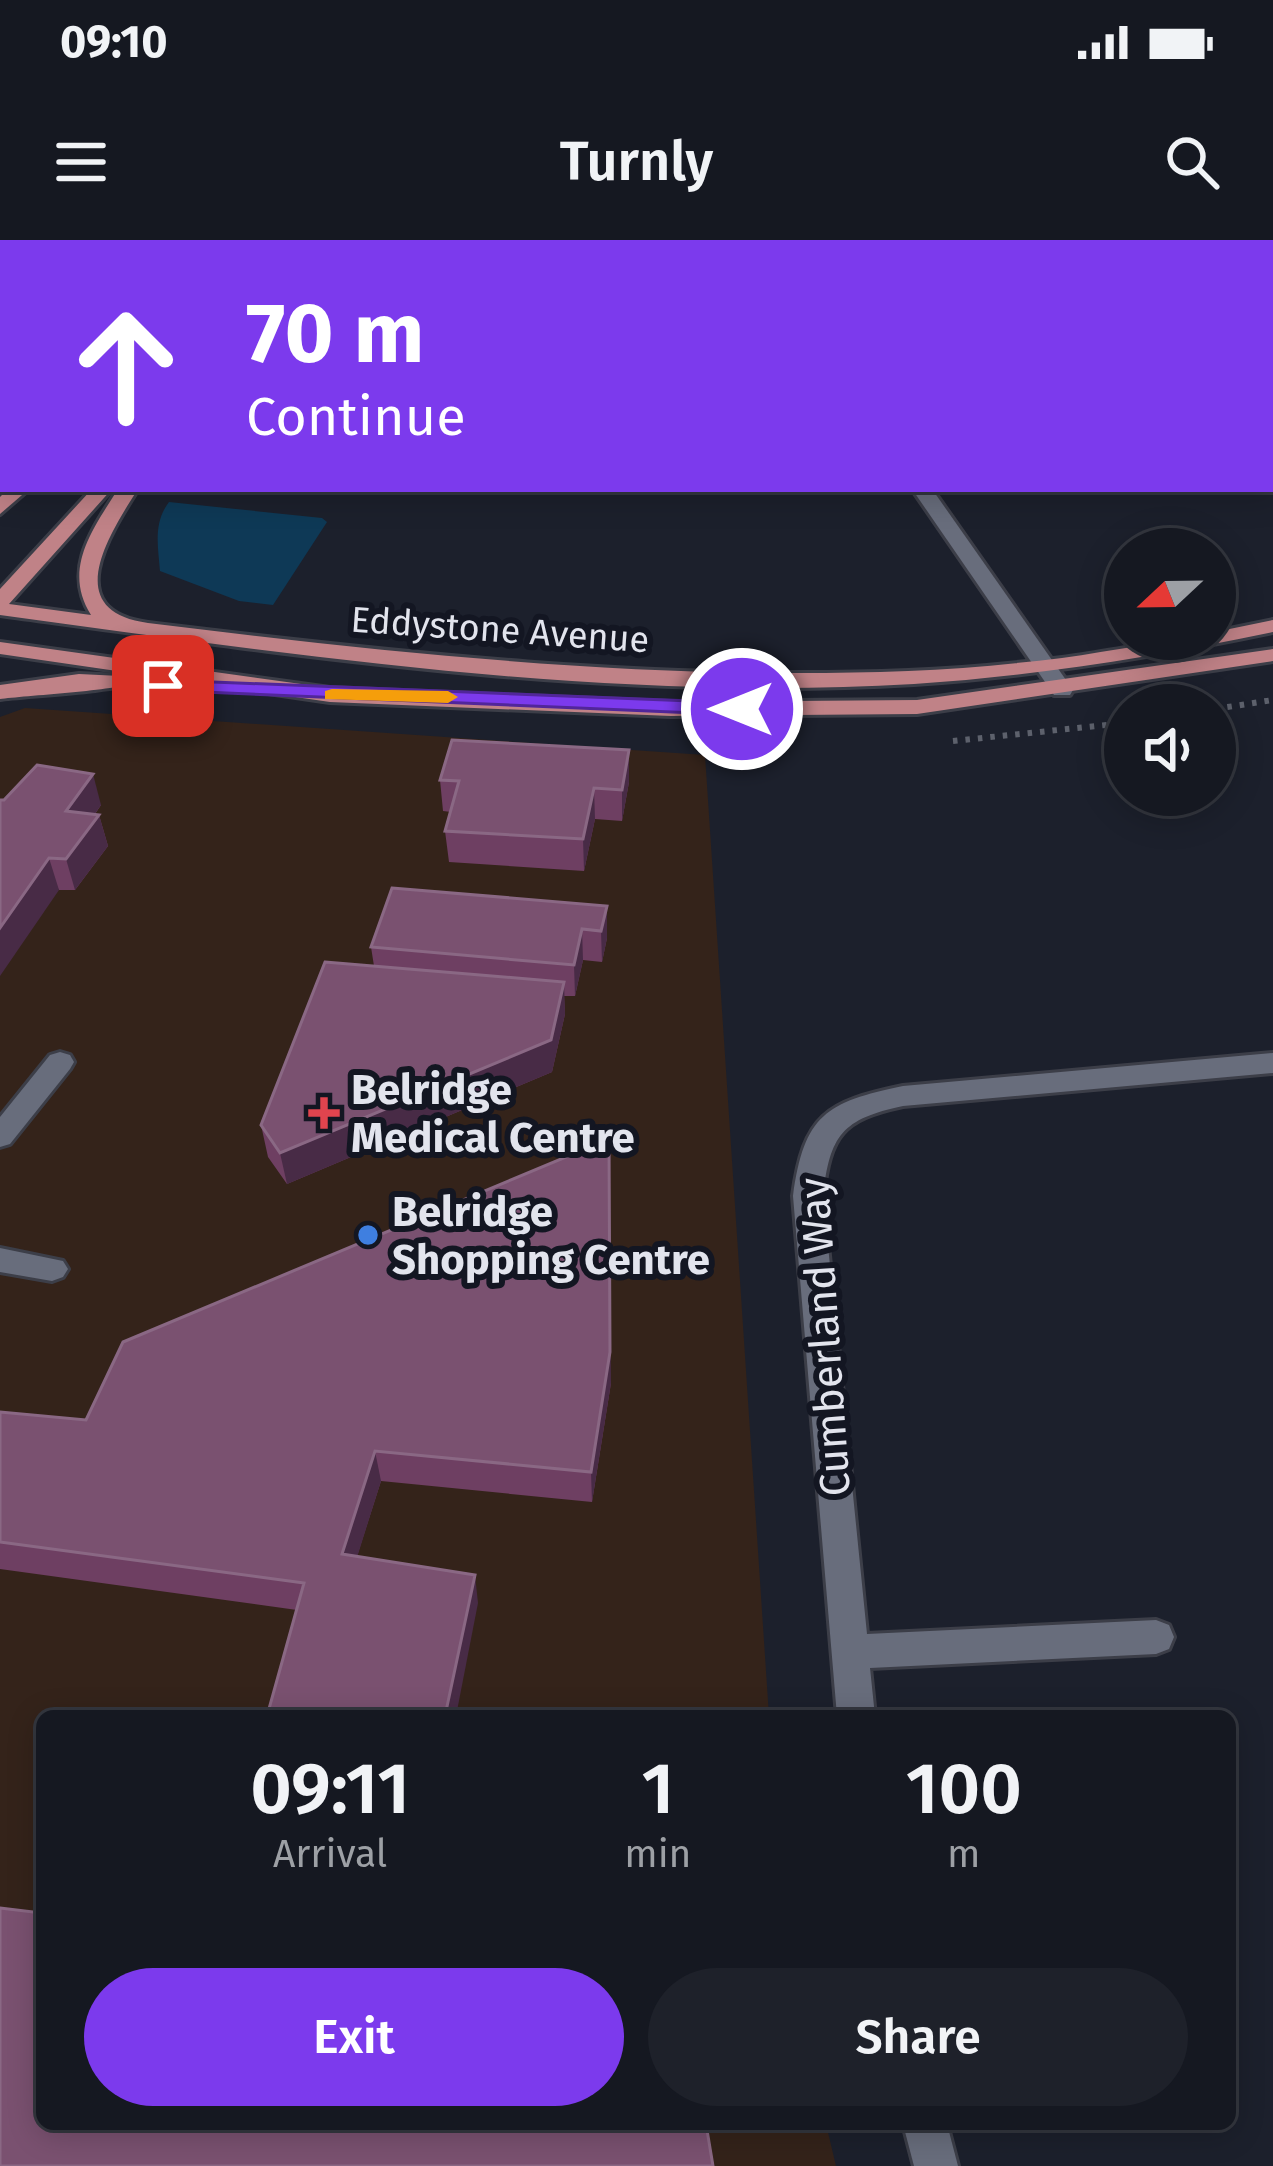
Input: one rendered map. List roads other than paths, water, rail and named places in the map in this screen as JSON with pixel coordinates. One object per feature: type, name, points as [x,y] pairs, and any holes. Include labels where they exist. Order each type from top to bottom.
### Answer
[{"type":"main road","points":[[0,605],[99,492]]},
{"type":"main road","points":[[117,626],[97,614],[86,591],[99,535],[126,492]]},
{"type":"main road","name":"Eddystone Avenue","points":[[0,605],[117,626],[360,658],[773,678],[1044,666],[1104,656]]},
{"type":"main road","name":"Eddystone Avenue","points":[[1236,634],[1273,626]]},
{"type":"main road","name":"Eddystone Avenue","points":[[0,648],[330,695],[671,709],[917,706],[1062,690],[1273,655]]},
{"type":"main road","points":[[360,658],[442,678],[457,697]]},
{"type":"main road","points":[[0,692],[79,681],[330,695]]},
{"type":"street","points":[[924,492],[1062,690]]},
{"type":"street","points":[[0,1138],[60,1062]]},
{"type":"street","name":"Cumberland Way","points":[[855,1710],[808,1196],[814,1149],[855,1106],[903,1096],[1273,1063]]},
{"type":"street","points":[[0,1260],[52,1269]]},
{"type":"street","points":[[848,1652],[1156,1637]]},
{"type":"street","points":[[927,2130],[936,2166]]},
{"type":"water","points":[[169,502],[327,522],[273,605],[239,601],[160,571],[159,526]]},
{"type":"place","name":"Belridge Medical Centre","points":[[324,1113]]},
{"type":"place","name":"Belridge Shopping Centre","points":[[368,1235]]}]
